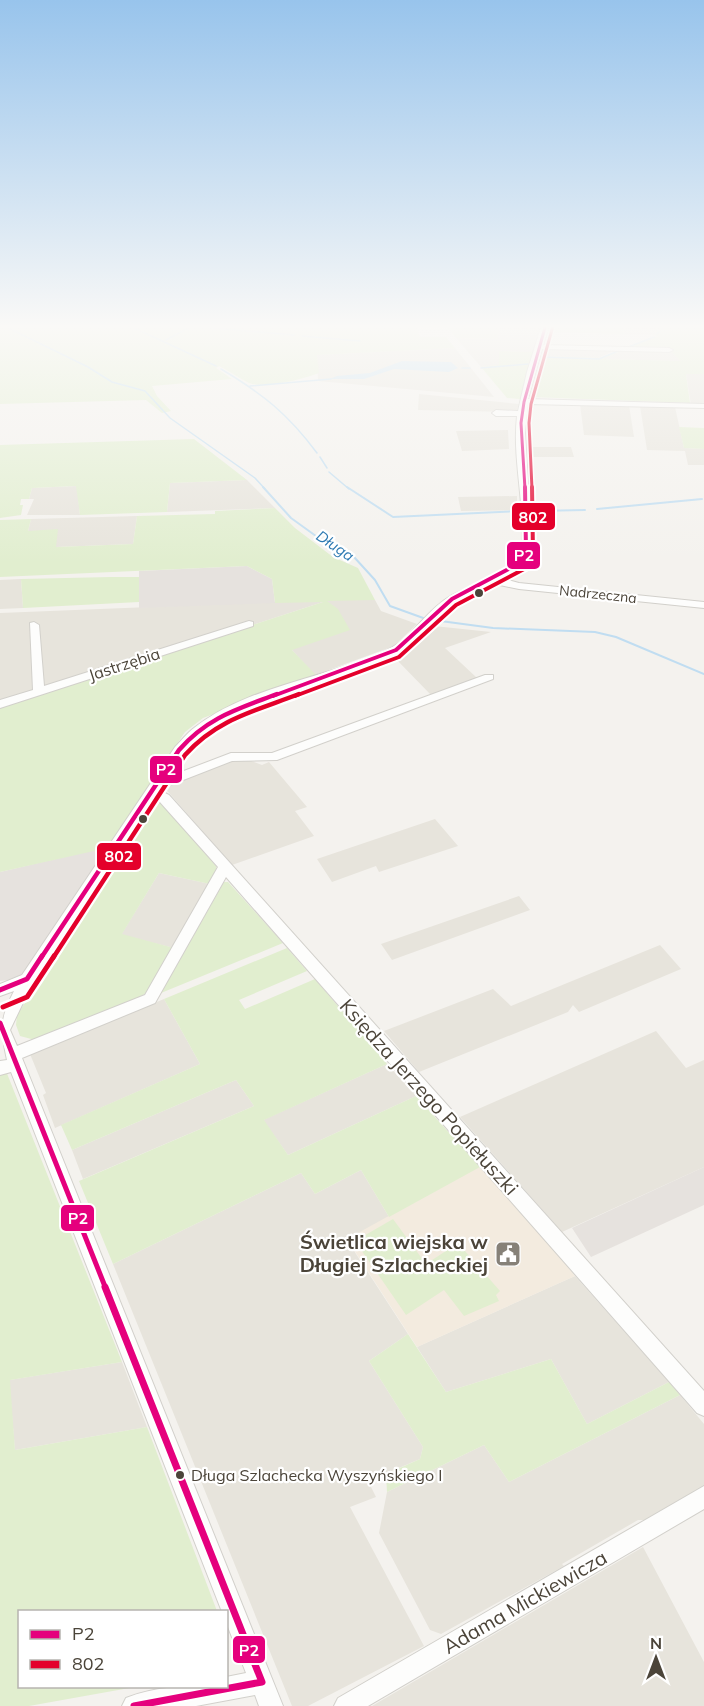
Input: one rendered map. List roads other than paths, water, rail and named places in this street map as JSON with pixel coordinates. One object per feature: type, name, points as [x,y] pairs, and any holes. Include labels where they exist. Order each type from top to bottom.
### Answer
[{"type":"street","points":[[271,1706],[10,1062],[1,1026],[24,986],[184,743],[206,722],[235,709],[384,656],[403,645],[452,599],[492,580],[520,563],[526,551],[522,414],[524,404]]},
{"type":"street","points":[[633,404],[704,406]]},
{"type":"street","points":[[496,413],[522,414]]},
{"type":"street","name":"Nadrzeczna","points":[[492,580],[519,586],[704,605]]},
{"type":"street","name":"Jastrzębia","points":[[0,704],[249,624]]},
{"type":"street","points":[[34,625],[39,692]]},
{"type":"street","points":[[155,787],[231,757],[273,757],[489,677]]},
{"type":"street","name":"Księdza Jerzego Popiełuszki","points":[[155,787],[224,868],[704,1406]]},
{"type":"street","points":[[10,1062],[150,999],[224,868]]},
{"type":"street","points":[[0,990],[24,986]]},
{"type":"street","points":[[0,1000],[24,986]]},
{"type":"street","name":"Adama Mickiewicza","points":[[346,1706],[704,1497]]},
{"type":"street","points":[[134,1706],[262,1682]]},
{"type":"waterway","name":"Długa","points":[[157,404],[170,418],[255,478],[265,489]]},
{"type":"waterway","points":[[271,404],[296,427],[317,453]]},
{"type":"waterway","points":[[320,457],[327,468]]},
{"type":"waterway","points":[[329,472],[349,489]]},
{"type":"waterway","name":"Długa","points":[[263,487],[291,518],[327,544],[354,557],[375,580],[390,606],[426,619]]},
{"type":"waterway","points":[[347,487],[393,517],[519,511]]},
{"type":"waterway","points":[[597,509],[702,499]]},
{"type":"waterway","points":[[534,511],[585,510]]},
{"type":"waterway","name":"Długa","points":[[433,620],[493,628],[595,632],[616,637],[704,674]]},
{"type":"place","name":"Świetlica wiejska w Długiej Szlacheckiej","points":[[508,1254]]},
{"type":"place","name":"Długa Szlachecka Wyszyńskiego I","points":[[180,1475]]}]
